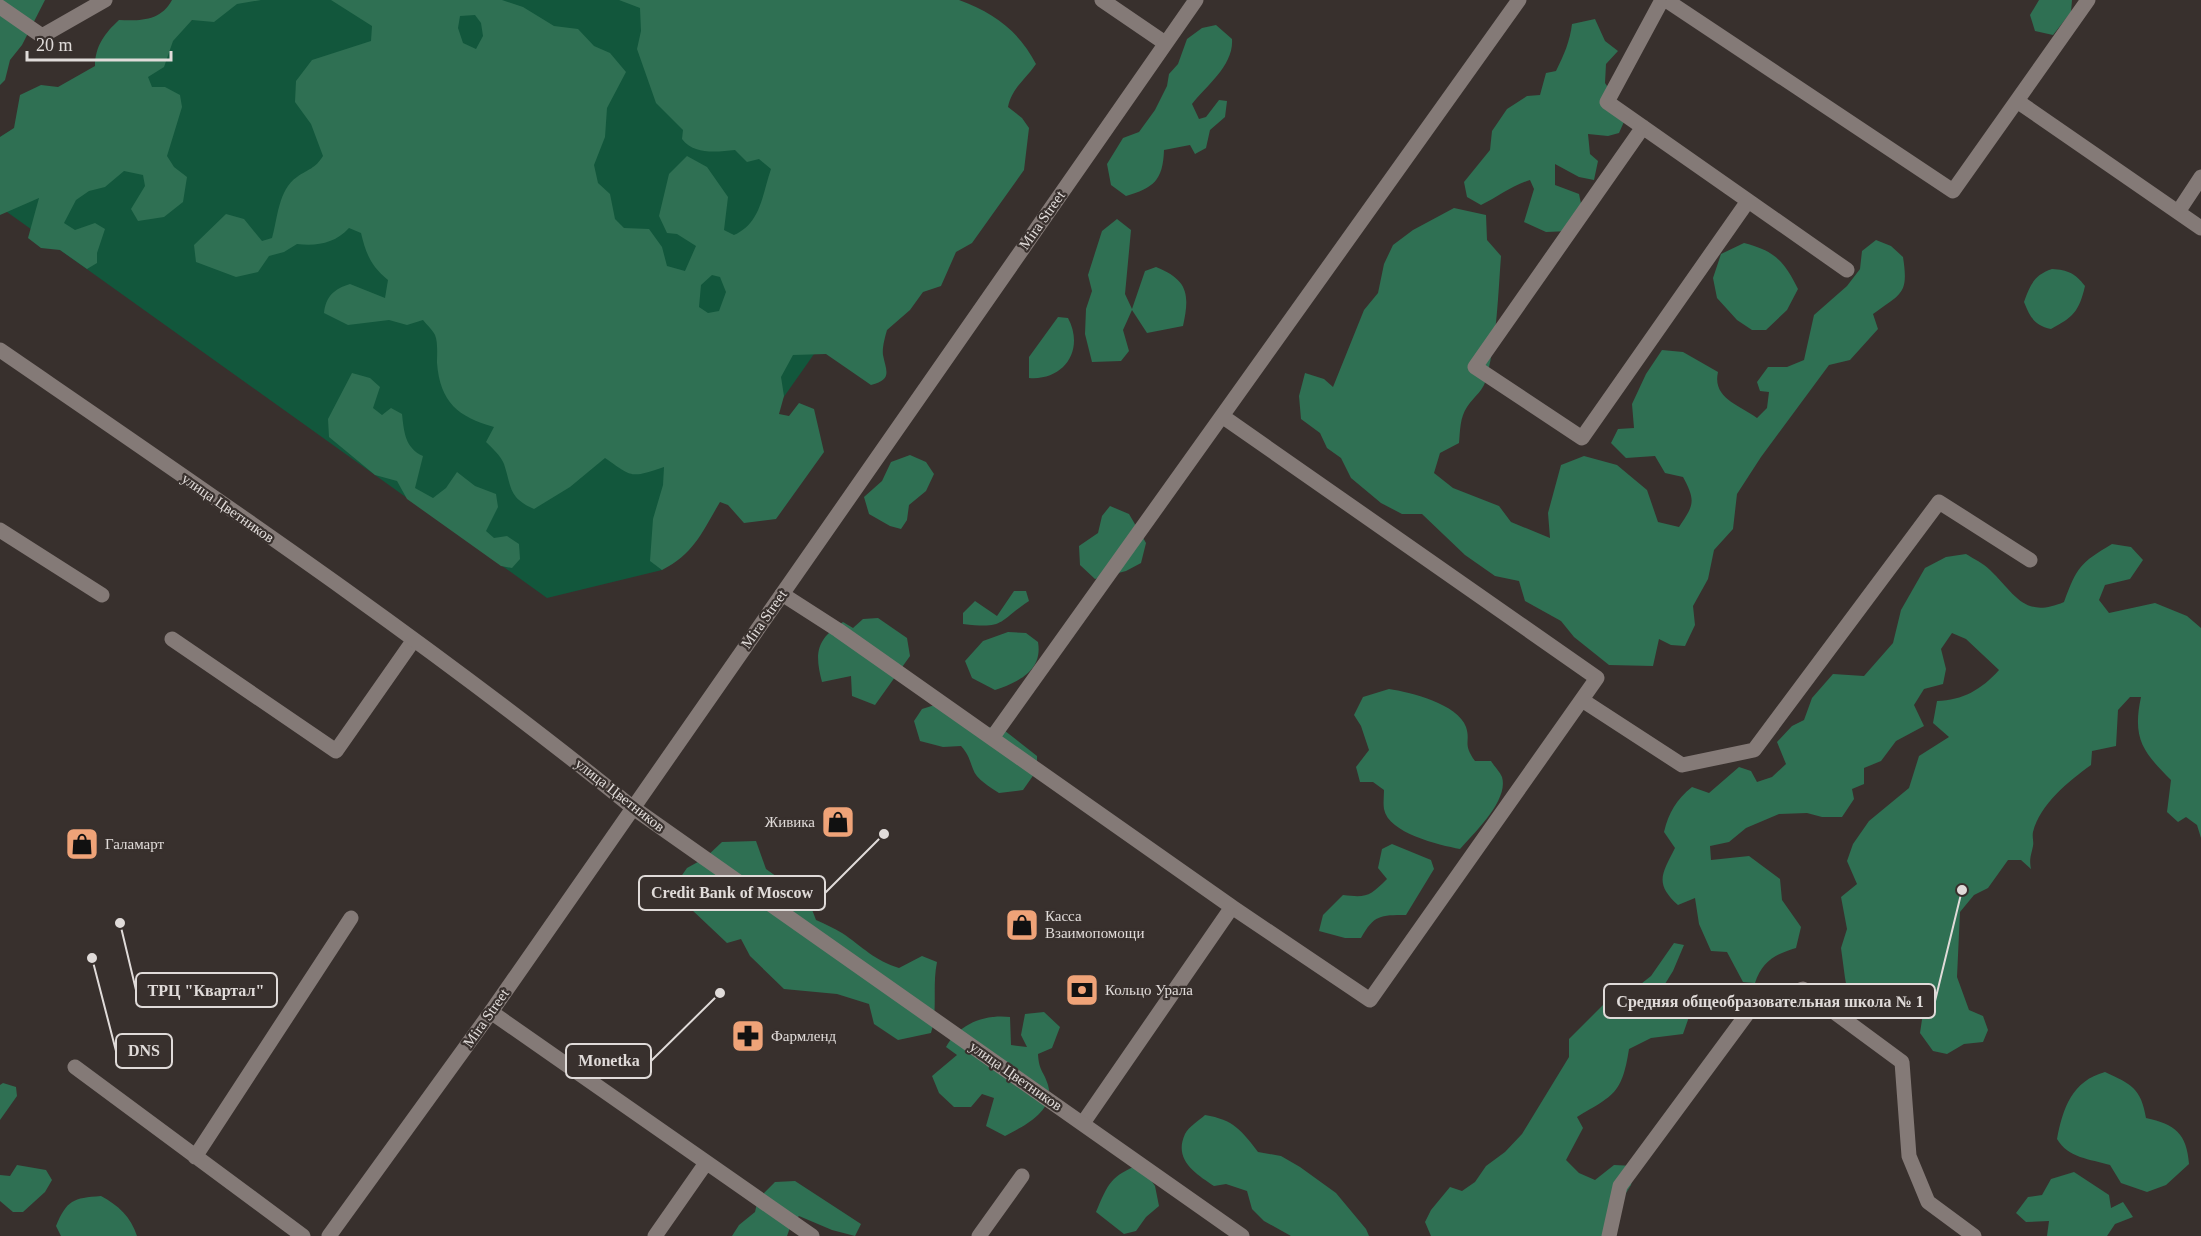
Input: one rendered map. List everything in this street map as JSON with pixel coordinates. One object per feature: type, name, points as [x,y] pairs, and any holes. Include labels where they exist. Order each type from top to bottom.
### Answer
[{"type":"street","points":[[0,7],[42,36],[105,0]]},
{"type":"street","points":[[1102,0],[1165,43]]},
{"type":"street","name":"Mira Street","points":[[329,1236],[490,1012],[1196,0]]},
{"type":"street","points":[[992,738],[1520,0]]},
{"type":"street","points":[[1847,270],[1607,102],[1664,0],[1953,191],[2088,0]]},
{"type":"street","points":[[2017,101],[2201,228]]},
{"type":"street","points":[[1643,127],[1475,367],[1582,438],[1748,201]]},
{"type":"street","points":[[2178,212],[2201,177]]},
{"type":"street","name":"улица Цветников","points":[[0,350],[230,508],[547,738],[633,807],[1242,1236]]},
{"type":"street","points":[[782,594],[992,738],[1232,908],[1370,1000],[1597,678],[1222,416]]},
{"type":"street","points":[[1582,700],[1682,765],[1754,750],[1939,502],[2030,560]]},
{"type":"street","points":[[0,530],[102,595]]},
{"type":"street","points":[[172,639],[336,751],[413,641]]},
{"type":"street","points":[[1083,1123],[1232,908]]},
{"type":"street","points":[[195,1157],[351,918]]},
{"type":"street","points":[[1609,1236],[1620,1186],[1750,1010],[1803,989],[1902,1062],[1909,1156],[1928,1202],[1974,1236]]},
{"type":"street","points":[[490,1012],[812,1236]]},
{"type":"street","points":[[75,1067],[303,1236]]},
{"type":"street","points":[[656,1236],[706,1162]]},
{"type":"street","points":[[979,1236],[1022,1176]]},
{"type":"green space","points":[[0,0],[45,0],[22,45],[10,60],[5,80],[0,85]]},
{"type":"green space","points":[[172,0],[261,0],[237,4],[214,22],[192,20],[173,41],[164,67],[148,77],[152,87],[165,87],[180,95],[182,107],[167,156],[174,167],[187,177],[183,202],[164,217],[138,221],[131,209],[145,186],[143,175],[124,171],[105,187],[89,191],[76,200],[64,223],[75,230],[95,223],[105,229],[97,253],[97,263],[87,269],[60,250],[41,248],[28,238],[39,198],[0,215],[0,137],[14,128],[20,95],[41,85],[58,87],[95,66],[95,59],[102,40],[119,20],[142,20],[156,16]]},
{"type":"green space","points":[[225,0],[955,0],[1028,50],[662,570],[547,598],[0,207],[0,137]]},
{"type":"green space","points":[[331,0],[502,0],[523,7],[554,26],[578,29],[594,46],[610,53],[626,72],[607,108],[605,137],[594,165],[598,183],[610,194],[615,219],[624,228],[649,229],[662,247],[667,266],[685,271],[696,246],[677,234],[667,233],[659,216],[669,174],[687,156],[707,167],[728,197],[724,230],[734,235],[743,230],[755,216],[771,169],[759,159],[747,162],[735,150],[713,152],[699,150],[682,139],[683,130],[656,103],[637,49],[641,31],[640,8],[619,0],[959,0],[972,5],[994,17],[1013,32],[1036,64],[1016,89],[1008,107],[1022,118],[1029,128],[1024,170],[972,243],[956,252],[941,286],[923,292],[910,310],[887,330],[883,352],[886,374],[883,380],[871,385],[826,354],[793,355],[781,377],[784,396],[779,414],[789,416],[799,403],[814,409],[824,452],[776,519],[744,523],[728,505],[720,502],[697,541],[682,556],[662,570],[650,561],[653,519],[663,485],[664,467],[633,474],[627,473],[605,458],[570,487],[534,509],[515,496],[503,461],[486,442],[494,427],[461,413],[447,398],[439,377],[436,338],[423,320],[407,325],[389,320],[348,325],[324,313],[332,294],[339,288],[350,284],[385,298],[388,280],[377,270],[370,259],[361,233],[349,228],[337,238],[325,243],[297,244],[284,252],[269,256],[258,272],[236,277],[196,262],[194,245],[226,214],[244,219],[262,241],[272,238],[286,189],[323,156],[311,124],[295,102],[296,81],[312,60],[371,41],[372,26]],"holes":[[[475,15],[481,23],[483,36],[476,49],[463,43],[458,28],[460,16]],[[712,275],[720,277],[726,292],[719,311],[708,313],[699,307],[701,285]]]},
{"type":"green space","points":[[2039,0],[2072,0],[2071,12],[2053,35],[2035,31],[2030,15]]},
{"type":"green space","points":[[1595,19],[1605,41],[1618,51],[1606,64],[1605,83],[1627,115],[1619,133],[1608,136],[1588,134],[1590,154],[1598,161],[1594,180],[1579,177],[1555,164],[1555,185],[1579,194],[1583,213],[1570,231],[1546,232],[1524,222],[1534,189],[1530,180],[1481,205],[1467,197],[1464,182],[1490,150],[1492,131],[1507,109],[1527,96],[1540,95],[1546,73],[1556,71],[1562,59],[1572,24]]},
{"type":"green space","points":[[1216,25],[1232,39],[1229,57],[1212,82],[1192,104],[1199,119],[1206,117],[1219,100],[1227,101],[1225,117],[1210,130],[1206,148],[1195,154],[1190,145],[1164,150],[1161,169],[1155,182],[1143,190],[1126,196],[1111,185],[1107,164],[1123,138],[1139,132],[1155,110],[1167,86],[1169,74],[1178,64],[1187,39],[1202,28]]},
{"type":"green space","points":[[1454,208],[1486,215],[1487,240],[1501,256],[1498,301],[1486,381],[1463,415],[1459,443],[1440,453],[1434,473],[1453,488],[1499,506],[1511,522],[1550,538],[1548,513],[1561,465],[1584,456],[1617,465],[1647,490],[1658,522],[1679,527],[1688,513],[1691,498],[1683,477],[1665,473],[1655,456],[1626,458],[1611,443],[1618,429],[1634,428],[1632,404],[1646,374],[1662,350],[1683,352],[1718,372],[1717,381],[1723,395],[1757,418],[1767,408],[1769,392],[1760,391],[1757,382],[1768,367],[1787,367],[1804,360],[1814,315],[1847,286],[1860,269],[1862,251],[1876,240],[1891,246],[1903,257],[1904,286],[1896,297],[1873,314],[1878,329],[1850,360],[1829,365],[1761,457],[1737,494],[1733,529],[1714,550],[1708,579],[1693,606],[1695,625],[1685,646],[1671,645],[1659,639],[1653,666],[1609,665],[1574,637],[1561,621],[1525,601],[1519,581],[1495,576],[1465,555],[1422,514],[1402,514],[1381,503],[1351,478],[1341,458],[1327,448],[1320,433],[1301,419],[1299,396],[1305,373],[1324,379],[1333,387],[1364,310],[1378,293],[1384,264],[1393,245],[1413,230]]},
{"type":"green space","points":[[1117,219],[1131,230],[1125,294],[1132,309],[1145,271],[1156,267],[1175,277],[1184,289],[1185,315],[1183,326],[1147,333],[1132,310],[1123,330],[1129,351],[1121,361],[1092,362],[1085,334],[1086,309],[1092,291],[1088,275],[1102,231]]},
{"type":"green space","points":[[1744,243],[1764,250],[1777,258],[1788,271],[1798,289],[1787,310],[1766,330],[1752,330],[1737,320],[1717,298],[1713,278],[1721,254]]},
{"type":"green space","points":[[2052,269],[2071,273],[2085,286],[2074,313],[2051,329],[2033,320],[2024,302],[2033,281]]},
{"type":"green space","points":[[1058,317],[1068,318],[1073,330],[1074,341],[1068,361],[1052,374],[1041,378],[1029,378],[1029,357]]},
{"type":"green space","points":[[352,373],[370,378],[380,387],[373,408],[382,415],[391,408],[402,414],[409,444],[412,449],[423,456],[415,488],[433,498],[446,488],[457,472],[475,486],[496,494],[498,507],[486,531],[494,538],[507,536],[519,544],[520,559],[512,568],[501,566],[407,499],[397,481],[375,475],[329,437],[328,419]]},
{"type":"green space","points":[[910,455],[926,462],[934,474],[926,491],[909,505],[907,520],[901,529],[890,526],[869,514],[864,497],[882,481],[891,462]]},
{"type":"green space","points":[[1110,506],[1129,514],[1146,543],[1141,563],[1126,571],[1095,579],[1080,565],[1079,546],[1098,533],[1102,516]]},
{"type":"green space","points":[[2112,544],[2131,547],[2143,560],[2130,579],[2105,585],[2099,600],[2109,613],[2155,603],[2187,616],[2201,628],[2201,838],[2197,825],[2186,817],[2178,822],[2167,812],[2171,780],[2153,761],[2142,744],[2138,724],[2141,697],[2130,697],[2118,710],[2116,746],[2092,751],[2091,765],[2065,786],[2042,812],[2033,832],[2031,869],[2021,860],[2008,860],[1988,888],[1974,895],[1960,912],[1957,977],[1969,1010],[1983,1016],[1988,1030],[1983,1042],[1964,1044],[1947,1054],[1933,1051],[1920,1033],[1923,1013],[1878,1014],[1863,1018],[1850,1005],[1841,948],[1847,929],[1841,897],[1857,884],[1847,861],[1853,844],[1869,821],[1909,788],[1919,756],[1949,737],[1933,723],[1937,701],[1955,699],[1971,693],[1999,670],[1966,639],[1952,633],[1941,649],[1946,669],[1943,684],[1924,689],[1914,705],[1924,726],[1896,741],[1881,761],[1864,768],[1864,784],[1852,789],[1854,799],[1842,817],[1822,817],[1807,813],[1779,814],[1746,828],[1729,842],[1710,846],[1711,860],[1749,856],[1780,879],[1782,900],[1801,927],[1796,948],[1770,960],[1761,970],[1755,983],[1743,982],[1727,952],[1711,951],[1699,924],[1695,898],[1678,905],[1670,897],[1663,884],[1664,872],[1675,848],[1664,832],[1668,818],[1677,802],[1692,787],[1709,793],[1739,767],[1751,771],[1757,782],[1772,777],[1786,764],[1777,742],[1792,726],[1804,720],[1812,698],[1833,674],[1864,676],[1893,643],[1901,610],[1925,568],[1946,557],[1966,554],[1987,568],[2022,602],[2039,608],[2050,607],[2064,602],[2076,573],[2086,561]]},
{"type":"green space","points":[[1014,591],[1026,591],[1029,601],[1000,622],[987,625],[963,624],[963,613],[975,601],[997,616]]},
{"type":"green space","points":[[878,618],[907,638],[910,656],[875,705],[852,696],[851,676],[822,682],[818,654],[828,634],[843,622],[853,628],[863,619]]},
{"type":"green space","points":[[1008,632],[1026,633],[1038,642],[1037,661],[1033,668],[1020,679],[995,690],[972,678],[965,661],[983,641]]},
{"type":"green space","points":[[1389,689],[1432,700],[1454,712],[1466,727],[1468,746],[1475,761],[1491,761],[1502,777],[1503,786],[1495,806],[1460,849],[1416,836],[1395,825],[1384,809],[1384,790],[1373,782],[1360,782],[1356,767],[1369,750],[1361,726],[1354,715],[1363,697]]},
{"type":"green space","points":[[941,703],[977,728],[1000,727],[1037,756],[1037,770],[1023,790],[999,793],[975,773],[961,746],[943,747],[920,741],[914,721],[922,709]]},
{"type":"green space","points":[[756,841],[766,869],[808,899],[816,920],[842,933],[876,958],[899,968],[922,956],[937,962],[931,1033],[898,1040],[874,1024],[869,1004],[837,994],[784,989],[750,956],[741,939],[727,943],[691,909],[679,909],[671,891],[687,868],[705,858],[722,842]]},
{"type":"green space","points":[[1392,844],[1431,860],[1434,869],[1406,915],[1379,918],[1370,925],[1361,938],[1345,938],[1319,931],[1323,915],[1343,895],[1363,896],[1376,889],[1387,879],[1378,868],[1382,849]]},
{"type":"green space","points":[[1674,943],[1684,945],[1673,971],[1655,1000],[1672,1006],[1684,1002],[1690,1014],[1683,1034],[1651,1038],[1629,1049],[1623,1076],[1614,1092],[1577,1117],[1583,1128],[1566,1160],[1579,1173],[1595,1180],[1614,1165],[1635,1166],[1631,1185],[1614,1212],[1609,1236],[1431,1236],[1425,1222],[1431,1210],[1450,1187],[1462,1191],[1475,1182],[1486,1166],[1505,1152],[1522,1134],[1569,1057],[1569,1039],[1606,1002],[1627,995],[1651,976]]},
{"type":"green space","points":[[1044,1012],[1060,1027],[1052,1048],[1038,1054],[1049,1094],[1047,1103],[1036,1117],[1005,1136],[986,1126],[994,1098],[982,1094],[971,1107],[954,1107],[939,1093],[932,1076],[957,1055],[946,1047],[958,1032],[982,1019],[1010,1017],[1011,1045],[1027,1047],[1021,1035],[1025,1014]]},
{"type":"green space","points":[[2105,1072],[2133,1088],[2138,1093],[2146,1118],[2172,1127],[2186,1145],[2189,1164],[2166,1185],[2147,1192],[2121,1183],[2110,1165],[2073,1154],[2057,1139],[2062,1117],[2071,1097],[2084,1082]]},
{"type":"green space","points":[[3,1083],[16,1087],[17,1096],[0,1120],[0,1085]]},
{"type":"green space","points":[[1205,1115],[1230,1123],[1258,1152],[1281,1156],[1336,1193],[1366,1229],[1369,1236],[1291,1236],[1264,1221],[1252,1209],[1247,1191],[1226,1184],[1214,1186],[1200,1176],[1184,1159],[1182,1143],[1191,1126]]},
{"type":"green space","points":[[1140,1164],[1155,1186],[1159,1206],[1146,1217],[1136,1231],[1124,1234],[1096,1212],[1104,1194],[1116,1177]]},
{"type":"green space","points":[[17,1165],[46,1170],[52,1180],[45,1192],[23,1212],[13,1212],[0,1201],[0,1175],[10,1176]]},
{"type":"green space","points":[[2074,1172],[2109,1195],[2111,1208],[2123,1202],[2133,1217],[2115,1224],[2107,1236],[2047,1236],[2049,1221],[2026,1222],[2016,1213],[2028,1197],[2042,1195],[2051,1179]]},
{"type":"green space","points":[[795,1181],[861,1224],[855,1236],[832,1230],[799,1216],[792,1222],[787,1236],[732,1236],[739,1225],[755,1212],[758,1199],[775,1182]]},
{"type":"green space","points":[[101,1196],[123,1212],[137,1236],[61,1236],[56,1226],[72,1202]]},
{"type":"place","name":"Живика","points":[[838,822]]},
{"type":"place","name":"Credit Bank of Moscow","points":[[884,834]]},
{"type":"place","name":"Галамарт","points":[[82,844]]},
{"type":"place","name":"Средняя общеобразовательная школа № 1","points":[[1962,890]]},
{"type":"place","name":"ТРЦ \"Квартал\"","points":[[120,923]]},
{"type":"place","name":"Касса Взаимопомощи","points":[[1022,925]]},
{"type":"place","name":"DNS","points":[[92,958]]},
{"type":"place","name":"Кольцо Урала","points":[[1082,990]]},
{"type":"place","name":"Monetka","points":[[720,993]]},
{"type":"place","name":"Фармленд","points":[[748,1036]]}]
